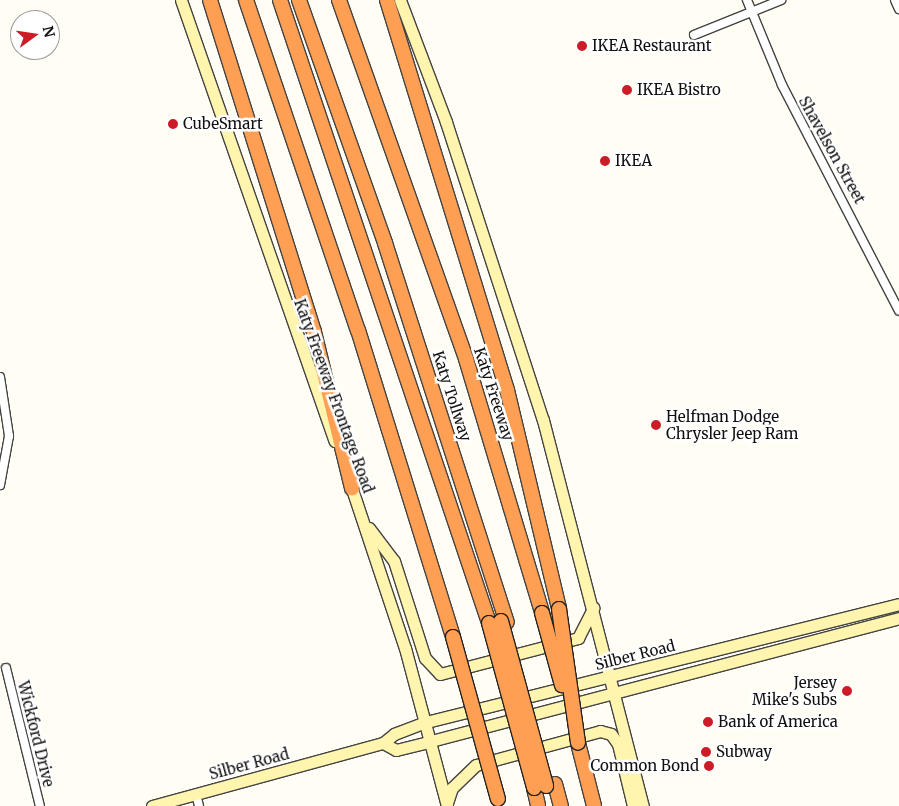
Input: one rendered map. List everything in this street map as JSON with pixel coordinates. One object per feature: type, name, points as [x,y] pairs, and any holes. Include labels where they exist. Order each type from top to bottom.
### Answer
[{"type":"highway","points":[[210,0],[314,332],[352,488]]},
{"type":"highway","points":[[246,0],[361,339],[453,637],[499,802]]},
{"type":"highway","points":[[280,0],[499,622],[551,806]]},
{"type":"highway","name":"Katy Tollway","points":[[299,0],[450,443],[545,786],[561,806]]},
{"type":"highway","name":"Katy Freeway","points":[[339,0],[462,350],[542,614],[594,806]]},
{"type":"highway","points":[[387,0],[504,380],[559,610],[578,743]]},
{"type":"highway","points":[[538,806],[545,786]]},
{"type":"main road","name":"Katy Freeway Frontage Road","points":[[181,0],[362,518],[426,722],[447,805]]},
{"type":"main road","points":[[400,0],[446,122],[543,420],[643,806]]},
{"type":"main road","points":[[362,518],[394,561],[425,658],[440,674],[578,638],[593,608]]},
{"type":"main road","name":"Silber Road","points":[[152,806],[383,743],[394,734],[426,722],[899,604]]},
{"type":"main road","points":[[857,614],[860,628]]},
{"type":"main road","name":"Silber Road","points":[[383,743],[396,750],[431,742],[615,696],[899,618]]},
{"type":"main road","points":[[447,805],[452,788],[476,764],[600,731],[615,738],[633,806]]},
{"type":"street","name":"Shavelson Street","points":[[747,0],[797,117],[899,311]]},
{"type":"street","points":[[694,35],[781,0]]},
{"type":"street","points":[[895,0],[899,9]]},
{"type":"street","points":[[0,377],[9,436],[0,485]]},
{"type":"street","name":"Wickford Drive","points":[[6,668],[40,806]]},
{"type":"street","points":[[196,794],[199,806]]},
{"type":"place","name":"IKEA Restaurant","points":[[582,46]]},
{"type":"place","name":"IKEA Bistro","points":[[627,90]]},
{"type":"place","name":"CubeSmart","points":[[173,124]]},
{"type":"place","name":"IKEA","points":[[605,161]]},
{"type":"place","name":"Helfman Dodge Chrysler Jeep Ram","points":[[656,425]]},
{"type":"place","name":"Jersey Mike's Subs","points":[[847,691]]},
{"type":"place","name":"Bank of America","points":[[708,722]]},
{"type":"place","name":"Subway","points":[[706,752]]},
{"type":"place","name":"Common Bond","points":[[709,766]]}]
